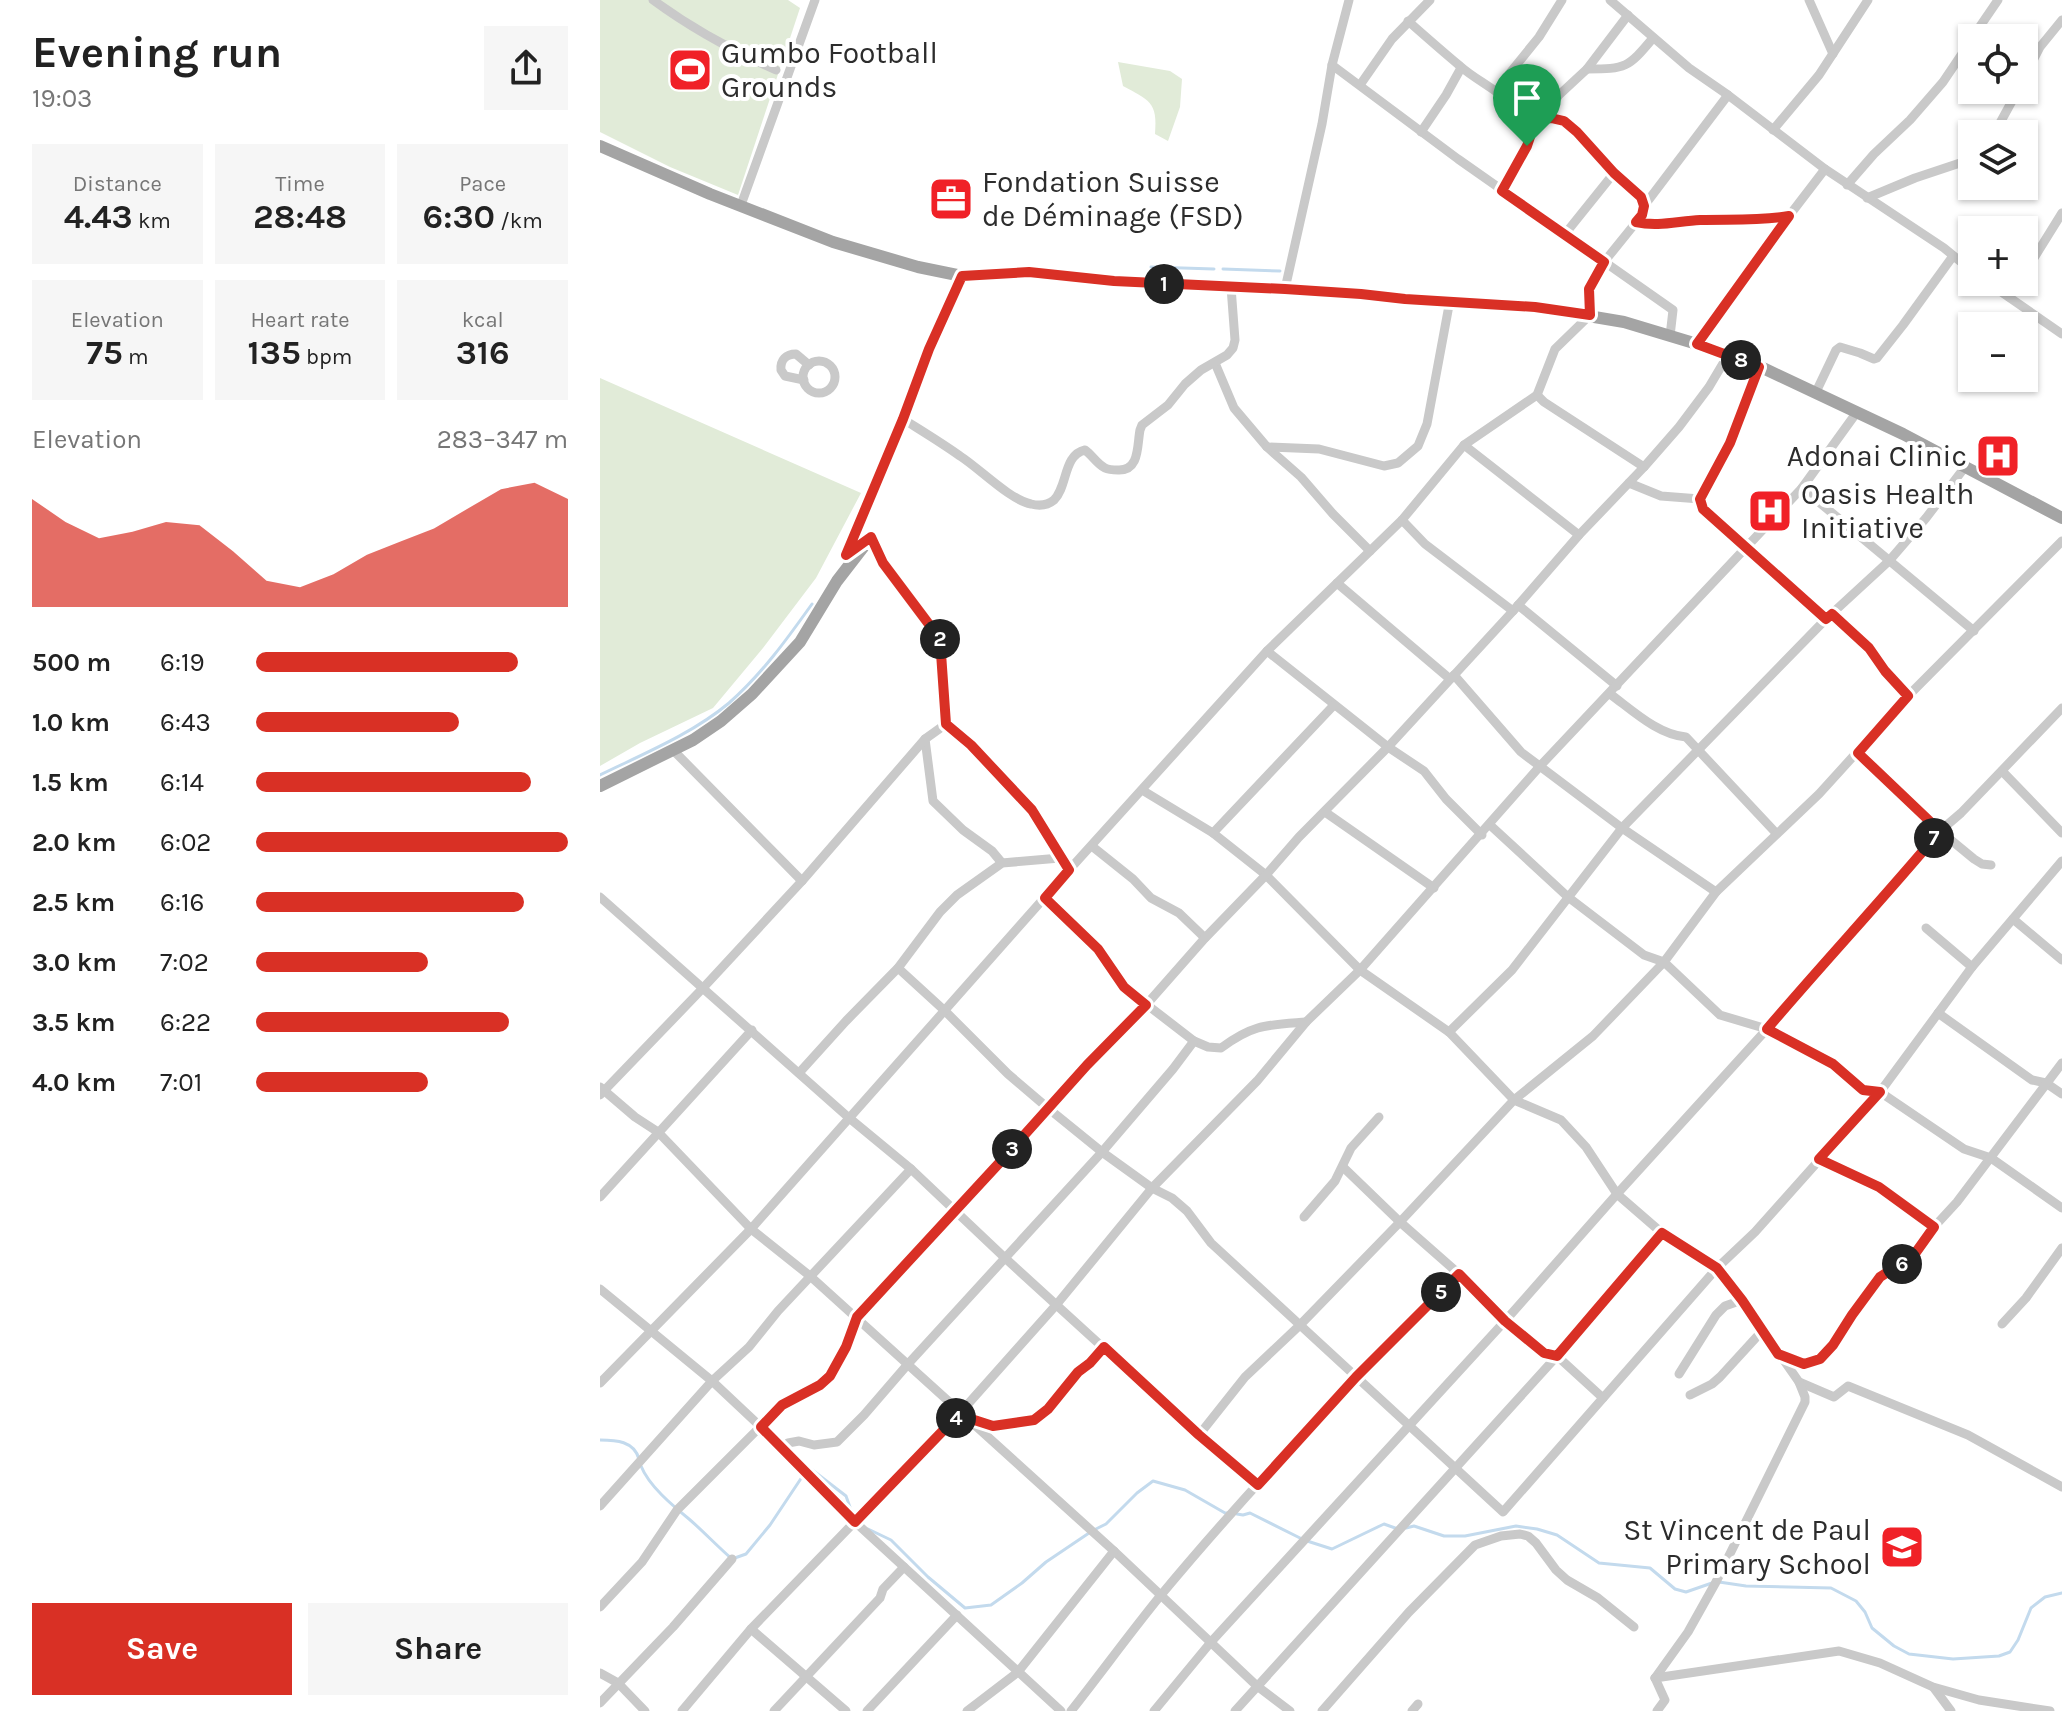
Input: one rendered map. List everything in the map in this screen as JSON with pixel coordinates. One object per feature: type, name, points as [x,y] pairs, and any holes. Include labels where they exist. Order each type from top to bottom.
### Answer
[{"type":"main road","points":[[600,146],[833,242],[918,267],[962,276],[1029,272],[1114,281],[1361,294],[1535,307],[1624,322],[1759,367],[1903,434],[2062,518]]},
{"type":"main road","points":[[871,537],[846,555],[929,349],[962,276]]},
{"type":"main road","points":[[600,786],[673,750],[721,721],[752,694],[800,642],[837,581],[871,537]]},
{"type":"street","points":[[653,0],[675,16],[776,70]]},
{"type":"street","points":[[741,205],[815,0]]},
{"type":"street","points":[[1285,289],[1332,65],[1349,0]]},
{"type":"street","points":[[1360,85],[1392,39],[1430,0]]},
{"type":"street","points":[[1498,92],[1562,0]]},
{"type":"street","points":[[1610,0],[1689,68],[1847,185],[1958,260]]},
{"type":"street","points":[[1809,0],[1833,54]]},
{"type":"street","points":[[1773,130],[1819,75],[1868,0]]},
{"type":"street","points":[[1982,24],[1998,0]]},
{"type":"street","points":[[1542,119],[1559,95],[1587,69],[1628,15]]},
{"type":"street","points":[[2038,51],[2062,20]]},
{"type":"street","points":[[1408,21],[1461,68],[1498,92],[1524,119],[1530,137],[1502,191]]},
{"type":"street","points":[[1587,69],[1617,69],[1628,65],[1653,38]]},
{"type":"street","points":[[1847,185],[1927,101],[1958,59]]},
{"type":"street","points":[[1332,65],[1502,191],[1673,310],[1670,336]]},
{"type":"street","points":[[1421,132],[1461,68]]},
{"type":"street","points":[[600,1383],[751,1229],[1267,651],[1402,520],[1464,445],[1537,395],[1555,349],[1590,315],[1589,289],[1604,262],[1642,215],[1644,206],[1728,95]]},
{"type":"street","points":[[1524,119],[1564,121],[1641,197],[1644,206]]},
{"type":"street","points":[[1867,198],[1958,164]]},
{"type":"street","points":[[1697,344],[1825,169]]},
{"type":"street","points":[[1565,234],[1614,173]]},
{"type":"street","points":[[2038,252],[2062,213]]},
{"type":"street","points":[[1636,222],[1649,225],[1789,216]]},
{"type":"street","points":[[1816,392],[1840,347],[1877,358],[1953,256]]},
{"type":"street","points":[[903,419],[962,457],[1015,497],[1030,504],[1053,502],[1072,459],[1081,451],[1085,450],[1102,467],[1124,471],[1130,468],[1134,463],[1142,425],[1168,405],[1201,370],[1233,348],[1231,287]]},
{"type":"street","points":[[2009,297],[2062,334]]},
{"type":"street","points":[[1267,447],[1319,449],[1384,466],[1398,463],[1418,446],[1427,424],[1450,300]]},
{"type":"street","points":[[804,380],[785,376],[781,370],[782,361],[790,354],[796,354],[809,365]]},
{"type":"street","points":[[600,1607],[642,1562],[677,1510],[782,1405],[820,1385],[830,1376],[846,1347],[857,1317],[1087,1065],[1299,837],[1388,747],[1644,467],[1709,387],[1728,355]]},
{"type":"street","points":[[820,361],[828,364],[834,372],[834,382],[827,390],[818,392],[809,388],[804,380],[804,372],[809,365],[820,361]]},
{"type":"street","points":[[1215,363],[1234,408],[1267,447],[1301,477],[1370,551]]},
{"type":"street","points":[[1759,367],[1730,443],[1700,499],[1703,509],[1869,648],[1908,696]]},
{"type":"street","points":[[1537,395],[1644,467]]},
{"type":"street","points":[[682,1711],[751,1629],[962,1415],[1152,1188],[1257,1081],[1306,1022],[1360,970],[1541,765],[1802,488],[1857,412]]},
{"type":"street","points":[[1464,445],[1579,535]]},
{"type":"street","points":[[1449,1032],[1512,970],[1622,828],[1829,616],[1889,561],[1965,467]]},
{"type":"street","points":[[1629,483],[1661,496],[1700,499]]},
{"type":"street","points":[[1802,488],[1974,631]]},
{"type":"street","points":[[1402,520],[1425,544],[1516,608],[1653,724],[1686,737],[1776,833]]},
{"type":"street","points":[[871,537],[883,563],[940,639],[946,724],[971,745],[1032,810],[1069,870]]},
{"type":"street","points":[[1199,1435],[1245,1377],[1300,1325],[1514,1100],[1593,1036],[1664,962],[1716,892],[1819,794],[1908,696],[2062,541]]},
{"type":"street","points":[[1337,583],[1452,677],[1521,752],[1622,828],[1716,892]]},
{"type":"street","points":[[1267,651],[1388,747],[1424,771],[1446,799],[1482,835]]},
{"type":"street","points":[[1213,833],[1334,705]]},
{"type":"street","points":[[1154,1711],[1211,1642],[1505,1321],[1883,899],[1940,831],[2061,712]]},
{"type":"street","points":[[946,724],[925,739],[802,881],[703,988],[601,1091],[658,1132],[751,1229],[857,1317],[1257,1686],[1290,1711]]},
{"type":"street","points":[[925,739],[933,801],[1002,863]]},
{"type":"street","points":[[673,750],[802,881]]},
{"type":"street","points":[[1858,753],[1940,831],[1974,859],[1991,865]]},
{"type":"street","points":[[2002,771],[2062,833]]},
{"type":"street","points":[[1142,790],[1213,833],[1266,875],[1360,970],[1449,1032],[1514,1100],[1561,1120],[1586,1147],[1617,1194],[1662,1233],[1717,1268],[1799,1382],[1805,1397],[1802,1409],[1716,1582],[1688,1632],[1655,1678]]},
{"type":"street","points":[[1325,812],[1434,888]]},
{"type":"street","points":[[1490,825],[1568,897],[1644,955],[1664,962],[1720,1015],[1767,1029],[1833,1064],[1863,1090],[1880,1092],[1964,1149],[1991,1158],[2062,1208]]},
{"type":"street","points":[[1093,847],[1151,898],[1179,913],[1205,938]]},
{"type":"street","points":[[799,1073],[898,968],[940,912],[957,895],[1002,863],[1060,858]]},
{"type":"street","points":[[898,968],[1008,1074],[1049,1109],[1102,1152],[1187,1211],[1211,1243],[1503,1512],[1717,1268],[1755,1232],[1880,1092],[1972,967],[2062,861]]},
{"type":"street","points":[[600,897],[911,1169],[1199,1435],[1258,1485]]},
{"type":"street","points":[[1045,898],[1098,949],[1124,987],[1194,1041],[1221,1048],[1257,1026],[1306,1022]]},
{"type":"street","points":[[2013,919],[2062,960]]},
{"type":"street","points":[[1926,928],[1972,967]]},
{"type":"street","points":[[1938,1013],[2032,1080],[2046,1083],[2062,1094]]},
{"type":"street","points":[[600,1197],[752,1030]]},
{"type":"street","points":[[783,1449],[788,1443],[799,1441],[814,1445],[837,1442],[1102,1152],[1194,1041]]},
{"type":"street","points":[[1778,1354],[1804,1364],[1820,1359],[1880,1277],[1914,1255],[2062,1063]]},
{"type":"street","points":[[1304,1217],[1335,1181],[1351,1148],[1379,1117]]},
{"type":"street","points":[[1819,1159],[1879,1187],[1934,1227]]},
{"type":"street","points":[[1343,1167],[1505,1321],[1544,1353],[1557,1356],[1603,1398]]},
{"type":"street","points":[[600,1506],[712,1381],[749,1347],[810,1276],[911,1169]]},
{"type":"street","points":[[1235,1711],[1557,1356],[1662,1233]]},
{"type":"street","points":[[2002,1324],[2026,1298],[2062,1248]]},
{"type":"street","points":[[1071,1711],[1160,1596],[1258,1485],[1356,1377],[1459,1274]]},
{"type":"street","points":[[601,1291],[712,1381],[855,1522],[1061,1711]]},
{"type":"street","points":[[1679,1374],[1716,1315],[1725,1306],[1742,1300]]},
{"type":"street","points":[[1690,1395],[1720,1377],[1763,1330]]},
{"type":"street","points":[[962,1415],[993,1426],[1034,1420],[1048,1409],[1078,1372],[1105,1346]]},
{"type":"street","points":[[1799,1382],[1834,1397],[1848,1386],[1968,1435],[2062,1487]]},
{"type":"street","points":[[1322,1711],[1409,1612],[1475,1545],[1501,1536],[1528,1536],[1567,1580],[1598,1598],[1634,1627]]},
{"type":"street","points":[[967,1711],[1018,1672],[1114,1551]]},
{"type":"street","points":[[600,1703],[673,1627],[732,1559]]},
{"type":"street","points":[[774,1711],[880,1598],[883,1589],[904,1567]]},
{"type":"street","points":[[867,1711],[957,1615]]},
{"type":"street","points":[[751,1629],[846,1711]]},
{"type":"street","points":[[1655,1678],[1839,1651],[1880,1663],[1933,1687],[1979,1700],[2050,1711]]},
{"type":"street","points":[[600,1673],[618,1683],[645,1711]]},
{"type":"street","points":[[1655,1678],[1665,1700],[1657,1711]]},
{"type":"street","points":[[1933,1687],[1951,1711]]},
{"type":"green space","name":"Gumbo Football Grounds","points":[[600,0],[788,0],[800,8],[738,195],[670,167],[600,132]]},
{"type":"green space","points":[[1118,62],[1170,71],[1182,79],[1180,107],[1168,141],[1155,134],[1155,115],[1150,103],[1123,86]]},
{"type":"green space","points":[[600,378],[861,493],[816,578],[713,708],[600,766]]},
{"type":"waterway","points":[[1151,267],[1214,269]]},
{"type":"waterway","points":[[1223,269],[1280,271]]},
{"type":"waterway","points":[[600,775],[683,734],[729,703],[763,668],[812,604]]},
{"type":"waterway","points":[[600,1440],[629,1445],[639,1459]]},
{"type":"waterway","points":[[641,1466],[662,1495],[732,1559],[746,1554],[802,1477]]},
{"type":"waterway","points":[[809,1470],[846,1496],[852,1513]]},
{"type":"waterway","points":[[868,1529],[891,1540],[965,1608],[991,1605],[1046,1562],[1106,1524],[1153,1481],[1185,1490],[1229,1513]]},
{"type":"waterway","points":[[1237,1514],[1250,1513],[1304,1540],[1332,1549],[1384,1524],[1398,1529]]},
{"type":"waterway","points":[[1406,1528],[1414,1526],[1444,1536],[1465,1536],[1516,1526],[1537,1529],[1557,1535],[1599,1563],[1650,1568],[1675,1589],[1686,1592],[1712,1583]]},
{"type":"waterway","points":[[1719,1582],[1746,1586],[1831,1588],[1856,1601],[1872,1628],[1894,1646],[1909,1654],[1953,1659],[1999,1656],[2010,1652],[2031,1608],[2045,1597],[2062,1593]]},
{"type":"place","name":"Gumbo Football Grounds","points":[[690,70]]},
{"type":"place","name":"Fondation Suisse de Déminage (FSD)","points":[[951,199]]},
{"type":"place","name":"Adonai Clinic","points":[[1998,456]]},
{"type":"place","name":"Oasis Health Initiative","points":[[1770,511]]},
{"type":"place","name":"St Vincent de Paul Primary School","points":[[1902,1547]]},
{"type":"route","points":[[1524,119],[1564,121],[1641,197],[1644,206],[1636,222],[1649,225],[1789,216],[1697,344],[1759,367],[1730,443],[1700,499],[1703,509],[1826,619],[1832,614],[1869,648],[1908,696],[1858,753],[1940,831],[1767,1029],[1833,1064],[1863,1090],[1880,1092],[1819,1159],[1879,1187],[1934,1227],[1914,1255],[1880,1277],[1820,1359],[1804,1364],[1778,1354],[1717,1268],[1662,1233],[1557,1356],[1544,1353],[1505,1321],[1459,1274],[1356,1377],[1258,1485],[1104,1347],[1071,1379],[1048,1409],[1034,1420],[993,1426],[960,1413],[855,1522],[761,1427],[782,1405],[820,1385],[830,1376],[846,1347],[857,1317],[1087,1065],[1146,1005],[1124,987],[1098,949],[1045,898],[1069,870],[1032,810],[971,745],[946,724],[940,639],[883,563],[871,537],[846,555],[929,349],[962,276],[1029,272],[1114,281],[1285,289],[1535,307],[1590,315],[1589,289],[1604,262],[1502,191],[1527,146],[1530,137],[1524,119]]}]
